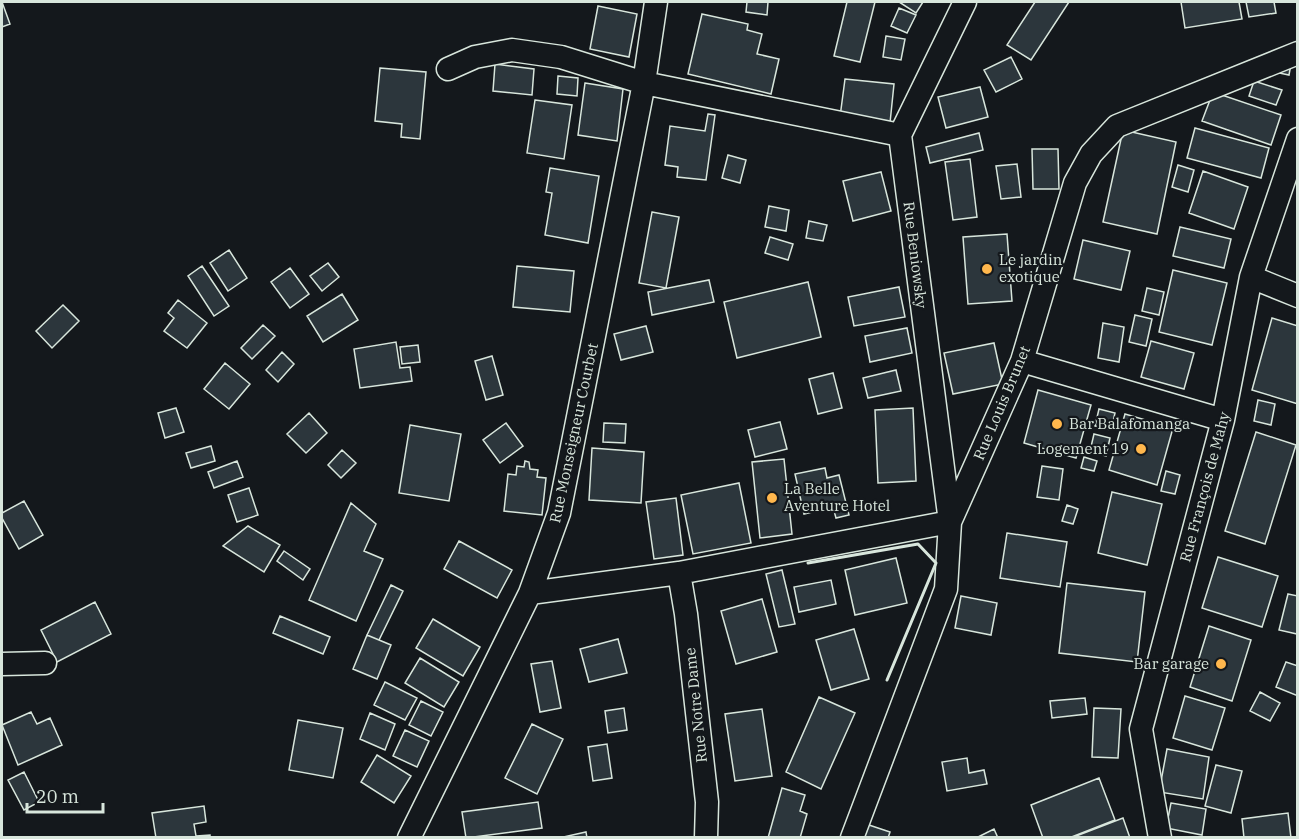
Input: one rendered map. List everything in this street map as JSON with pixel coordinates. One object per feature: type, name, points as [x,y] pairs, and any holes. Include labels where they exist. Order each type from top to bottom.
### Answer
[{"type":"street","name":"Rue Monseigneur Courbet","points":[[409,837],[531,593],[559,513],[644,83],[656,2]]},
{"type":"street","points":[[448,69],[475,57],[512,50],[561,57],[644,83],[900,135],[965,2]]},
{"type":"street","name":"Rue Louis Brunet","points":[[852,837],[946,589],[950,522],[1022,361],[1075,183],[1091,154],[1117,126],[1298,53]]},
{"type":"street","name":"Rue Beniowsky","points":[[900,135],[950,522]]},
{"type":"street","name":"Rue François de Mahy","points":[[1160,837],[1141,729],[1223,420],[1251,277],[1298,139]]},
{"type":"street","points":[[1251,277],[1298,296]]},
{"type":"street","points":[[1022,361],[1223,420]]},
{"type":"street","points":[[531,593],[679,573],[950,522]]},
{"type":"street","name":"Rue Notre Dame","points":[[679,573],[687,614],[707,802],[705,837]]},
{"type":"street","points":[[2,664],[45,663]]},
{"type":"building","points":[[2,2],[10,24],[2,27]]},
{"type":"building","points":[[747,2],[768,2],[767,15],[746,12]]},
{"type":"building","points":[[847,2],[875,2],[860,62],[834,56]]},
{"type":"building","points":[[899,2],[923,2],[916,13]]},
{"type":"building","points":[[1035,2],[1069,2],[1031,60],[1007,45]]},
{"type":"building","points":[[1181,2],[1239,2],[1242,19],[1185,28]]},
{"type":"building","points":[[1246,2],[1274,2],[1276,13],[1249,17]]},
{"type":"building","points":[[598,6],[637,14],[629,57],[590,49]]},
{"type":"building","points":[[899,8],[916,15],[907,33],[891,26]]},
{"type":"building","points":[[702,14],[748,24],[747,30],[762,34],[757,54],[779,59],[771,94],[688,74]]},
{"type":"building","points":[[886,36],[905,39],[901,60],[883,57]]},
{"type":"building","points":[[1011,57],[1022,79],[996,92],[984,70]]},
{"type":"building","points":[[1281,62],[1291,64],[1289,75],[1279,73]]},
{"type":"building","points":[[495,64],[534,69],[532,95],[493,91]]},
{"type":"building","points":[[380,68],[426,72],[420,139],[401,137],[402,124],[375,121]]},
{"type":"building","points":[[558,76],[578,78],[577,96],[557,94]]},
{"type":"building","points":[[845,79],[894,84],[890,123],[840,117]]},
{"type":"building","points":[[1254,81],[1282,90],[1276,105],[1249,96]]},
{"type":"building","points":[[585,83],[623,89],[617,141],[578,135]]},
{"type":"building","points":[[980,87],[988,117],[946,128],[938,97]]},
{"type":"building","points":[[1213,92],[1281,115],[1271,145],[1202,121]]},
{"type":"building","points":[[535,100],[572,105],[564,159],[527,153]]},
{"type":"building","points":[[708,114],[715,115],[706,180],[677,177],[678,167],[665,165],[670,126],[705,131]]},
{"type":"building","points":[[1195,128],[1269,148],[1261,178],[1187,158]]},
{"type":"building","points":[[1123,130],[1176,142],[1157,234],[1103,222]]},
{"type":"building","points":[[979,133],[983,150],[930,163],[926,147]]},
{"type":"building","points":[[1032,149],[1058,149],[1059,189],[1033,189]]},
{"type":"building","points":[[728,155],[746,160],[740,183],[722,178]]},
{"type":"building","points":[[970,159],[977,217],[953,220],[945,162]]},
{"type":"building","points":[[1017,164],[1021,197],[1001,199],[996,166]]},
{"type":"building","points":[[1178,165],[1194,170],[1188,192],[1172,187]]},
{"type":"building","points":[[550,168],[599,176],[588,243],[545,235],[552,193],[546,192]]},
{"type":"building","points":[[1203,171],[1248,187],[1234,229],[1189,213]]},
{"type":"building","points":[[881,172],[891,211],[853,221],[843,181]]},
{"type":"building","points":[[769,206],[789,210],[786,231],[765,227]]},
{"type":"building","points":[[652,212],[679,217],[666,288],[639,283]]},
{"type":"building","points":[[809,221],[827,225],[823,241],[806,238]]},
{"type":"building","points":[[1180,227],[1231,239],[1224,268],[1173,256]]},
{"type":"building","name":"Le jardin exotique","points":[[1007,234],[1012,301],[968,304],[963,237]]},
{"type":"building","points":[[770,237],[793,244],[788,260],[765,253]]},
{"type":"building","points":[[1083,240],[1130,251],[1121,290],[1074,279]]},
{"type":"building","points":[[229,250],[247,278],[228,291],[210,263]]},
{"type":"building","points":[[328,263],[339,277],[322,291],[310,276]]},
{"type":"building","points":[[202,266],[229,306],[214,316],[188,276]]},
{"type":"building","points":[[517,266],[574,271],[570,312],[513,307]]},
{"type":"building","points":[[290,268],[309,294],[290,308],[271,282]]},
{"type":"building","points":[[1173,270],[1227,283],[1212,345],[1159,332]]},
{"type":"building","points":[[709,280],[714,302],[652,315],[648,292]]},
{"type":"building","points":[[808,282],[821,337],[737,358],[724,302]]},
{"type":"building","points":[[899,287],[905,317],[854,326],[848,297]]},
{"type":"building","points":[[1147,288],[1164,292],[1159,315],[1142,311]]},
{"type":"building","points":[[342,294],[358,320],[323,342],[307,316]]},
{"type":"building","points":[[178,300],[207,323],[187,348],[164,331],[174,318],[168,313]]},
{"type":"building","points":[[63,305],[79,321],[52,348],[36,331]]},
{"type":"building","points":[[1135,315],[1152,319],[1146,346],[1129,342]]},
{"type":"building","points":[[1272,318],[1298,326],[1298,404],[1252,390]]},
{"type":"building","points":[[1103,323],[1124,327],[1119,362],[1098,358]]},
{"type":"building","points":[[263,325],[275,336],[252,359],[241,348]]},
{"type":"building","points":[[646,326],[653,352],[621,360],[614,334]]},
{"type":"building","points":[[907,328],[912,353],[870,362],[865,336]]},
{"type":"building","points":[[1151,341],[1194,353],[1184,389],[1141,377]]},
{"type":"building","points":[[396,342],[400,368],[410,367],[412,381],[360,388],[354,349]]},
{"type":"building","points":[[994,343],[1003,384],[953,394],[944,353]]},
{"type":"building","points":[[418,345],[420,362],[402,364],[400,347]]},
{"type":"building","points":[[282,352],[294,364],[278,382],[266,370]]},
{"type":"building","points":[[492,356],[503,395],[486,400],[475,361]]},
{"type":"building","points":[[225,363],[250,384],[229,409],[204,389]]},
{"type":"building","points":[[896,370],[901,391],[868,398],[863,378]]},
{"type":"building","points":[[833,373],[842,408],[818,414],[809,379]]},
{"type":"building","name":"Bar Balafomanga","points":[[1038,390],[1091,405],[1076,458],[1024,443]]},
{"type":"building","points":[[1258,400],[1275,404],[1271,425],[1254,421]]},
{"type":"building","points":[[176,408],[184,432],[165,438],[158,413]]},
{"type":"building","points":[[913,408],[916,481],[878,483],[875,410]]},
{"type":"building","points":[[1099,409],[1115,413],[1111,430],[1095,426]]},
{"type":"building","points":[[309,413],[327,433],[306,453],[287,434]]},
{"type":"building","name":"Logement 19","points":[[1125,414],[1173,428],[1157,485],[1109,470]]},
{"type":"building","points":[[780,422],[787,449],[755,457],[748,430]]},
{"type":"building","points":[[506,423],[523,446],[500,463],[483,440]]},
{"type":"building","points":[[604,423],[626,424],[625,443],[603,442]]},
{"type":"building","points":[[410,425],[461,434],[449,501],[399,493]]},
{"type":"building","points":[[1256,432],[1296,445],[1265,544],[1225,531]]},
{"type":"building","points":[[1094,434],[1110,438],[1106,456],[1090,451]]},
{"type":"building","points":[[211,446],[215,461],[191,468],[186,453]]},
{"type":"building","points":[[592,448],[644,452],[641,503],[589,500]]},
{"type":"building","points":[[342,450],[356,463],[341,478],[328,465]]},
{"type":"building","points":[[1084,457],[1097,461],[1094,471],[1081,468]]},
{"type":"building","name":"La Belle Aventure Hotel","points":[[784,459],[792,534],[760,538],[752,462]]},
{"type":"building","points":[[237,461],[243,477],[214,488],[208,472]]},
{"type":"building","points":[[525,461],[529,462],[530,469],[538,470],[537,477],[546,478],[542,515],[504,511],[508,474],[516,475],[517,466],[524,467]]},
{"type":"building","points":[[1042,466],[1063,469],[1059,500],[1037,497]]},
{"type":"building","points":[[825,468],[827,478],[839,475],[849,515],[836,518],[833,507],[804,514],[795,474]]},
{"type":"building","points":[[1166,471],[1180,475],[1175,494],[1161,491]]},
{"type":"building","points":[[739,483],[751,543],[693,554],[681,495]]},
{"type":"building","points":[[249,488],[258,515],[237,522],[228,495]]},
{"type":"building","points":[[1112,492],[1162,504],[1147,565],[1098,553]]},
{"type":"building","points":[[676,498],[683,555],[654,559],[646,502]]},
{"type":"building","points":[[24,501],[43,535],[19,549],[2,518],[2,513]]},
{"type":"building","points":[[351,503],[376,524],[364,551],[383,559],[356,621],[309,600]]},
{"type":"building","points":[[1067,505],[1078,509],[1073,524],[1062,521]]},
{"type":"building","points":[[248,526],[280,545],[264,572],[223,546]]},
{"type":"building","points":[[1007,533],[1067,542],[1060,587],[1000,578]]},
{"type":"building","points":[[459,541],[512,570],[497,598],[444,569]]},
{"type":"building","points":[[284,551],[310,569],[303,580],[277,561]]},
{"type":"building","points":[[1218,557],[1278,576],[1262,627],[1202,608]]},
{"type":"building","points":[[896,558],[907,603],[855,615],[845,570]]},
{"type":"building","points":[[782,570],[795,624],[779,627],[766,574]]},
{"type":"building","points":[[831,580],[836,604],[799,612],[794,587]]},
{"type":"building","points":[[1067,583],[1145,592],[1137,662],[1059,653]]},
{"type":"building","points":[[391,585],[403,591],[379,640],[367,635]]},
{"type":"building","points":[[1288,594],[1298,596],[1297,634],[1279,630]]},
{"type":"building","points":[[961,596],[997,603],[991,635],[955,628]]},
{"type":"building","points":[[762,599],[777,652],[736,664],[721,611]]},
{"type":"building","points":[[95,602],[111,634],[57,662],[41,630]]},
{"type":"building","points":[[280,616],[330,637],[323,654],[273,633]]},
{"type":"building","points":[[433,619],[480,647],[463,676],[416,648]]},
{"type":"building","name":"Bar garage","points":[[1209,626],[1251,640],[1232,701],[1190,687]]},
{"type":"building","points":[[854,629],[869,679],[831,690],[816,640]]},
{"type":"building","points":[[367,635],[391,645],[377,679],[353,669]]},
{"type":"building","points":[[618,639],[627,673],[589,682],[580,649]]},
{"type":"building","points":[[420,658],[459,682],[444,707],[405,683]]},
{"type":"building","points":[[552,661],[561,708],[540,712],[531,664]]},
{"type":"building","points":[[1286,662],[1298,666],[1298,696],[1276,687]]},
{"type":"building","points":[[385,682],[417,698],[405,720],[374,705]]},
{"type":"building","points":[[1260,692],[1280,703],[1270,721],[1250,711]]},
{"type":"building","points":[[1185,696],[1225,708],[1212,750],[1173,738]]},
{"type":"building","points":[[819,697],[855,713],[821,789],[786,772]]},
{"type":"building","points":[[1085,698],[1087,714],[1052,718],[1050,701]]},
{"type":"building","points":[[421,701],[443,712],[431,736],[409,725]]},
{"type":"building","points":[[624,708],[627,730],[608,733],[605,711]]},
{"type":"building","points":[[1094,708],[1121,709],[1118,758],[1092,757]]},
{"type":"building","points":[[762,709],[772,776],[735,781],[725,714]]},
{"type":"building","points":[[31,712],[37,724],[50,718],[62,745],[18,765],[2,725]]},
{"type":"building","points":[[370,713],[395,724],[385,750],[360,739]]},
{"type":"building","points":[[298,720],[343,728],[333,778],[289,770]]},
{"type":"building","points":[[532,724],[563,739],[537,794],[505,778]]},
{"type":"building","points":[[405,730],[429,741],[417,767],[393,756]]},
{"type":"building","points":[[607,744],[612,778],[593,781],[588,747]]},
{"type":"building","points":[[1167,749],[1209,757],[1203,799],[1159,792]]},
{"type":"building","points":[[377,755],[411,776],[394,803],[361,782]]},
{"type":"building","points":[[967,758],[969,773],[984,770],[987,784],[947,791],[942,762]]},
{"type":"building","points":[[1216,765],[1242,771],[1231,813],[1205,806]]},
{"type":"building","points":[[24,772],[39,802],[24,810],[8,780]]},
{"type":"building","points":[[1099,778],[1115,820],[1069,838],[1043,838],[1031,805]]},
{"type":"building","points":[[782,788],[805,795],[800,811],[807,814],[800,838],[768,838]]},
{"type":"building","points":[[538,802],[542,828],[466,838],[462,812]]},
{"type":"building","points":[[1171,803],[1206,809],[1202,835],[1166,828]]},
{"type":"building","points":[[204,806],[206,822],[194,824],[196,836],[210,835],[210,838],[156,838],[152,813]]},
{"type":"building","points":[[1288,813],[1291,838],[1244,838],[1242,819]]},
{"type":"building","points":[[1123,818],[1130,838],[1071,838]]},
{"type":"building","points":[[863,823],[890,832],[888,838],[858,838]]},
{"type":"building","points":[[994,829],[998,838],[976,838]]},
{"type":"building","points":[[586,832],[587,838],[563,838],[563,837]]},
{"type":"wall","points":[[808,563],[918,544],[936,563],[887,680]]},
{"type":"place","name":"Le jardin exotique","points":[[987,269]]},
{"type":"place","name":"Bar Balafomanga","points":[[1057,424]]},
{"type":"place","name":"Logement 19","points":[[1141,449]]},
{"type":"place","name":"La Belle Aventure Hotel","points":[[772,498]]},
{"type":"place","name":"Bar garage","points":[[1221,664]]}]
